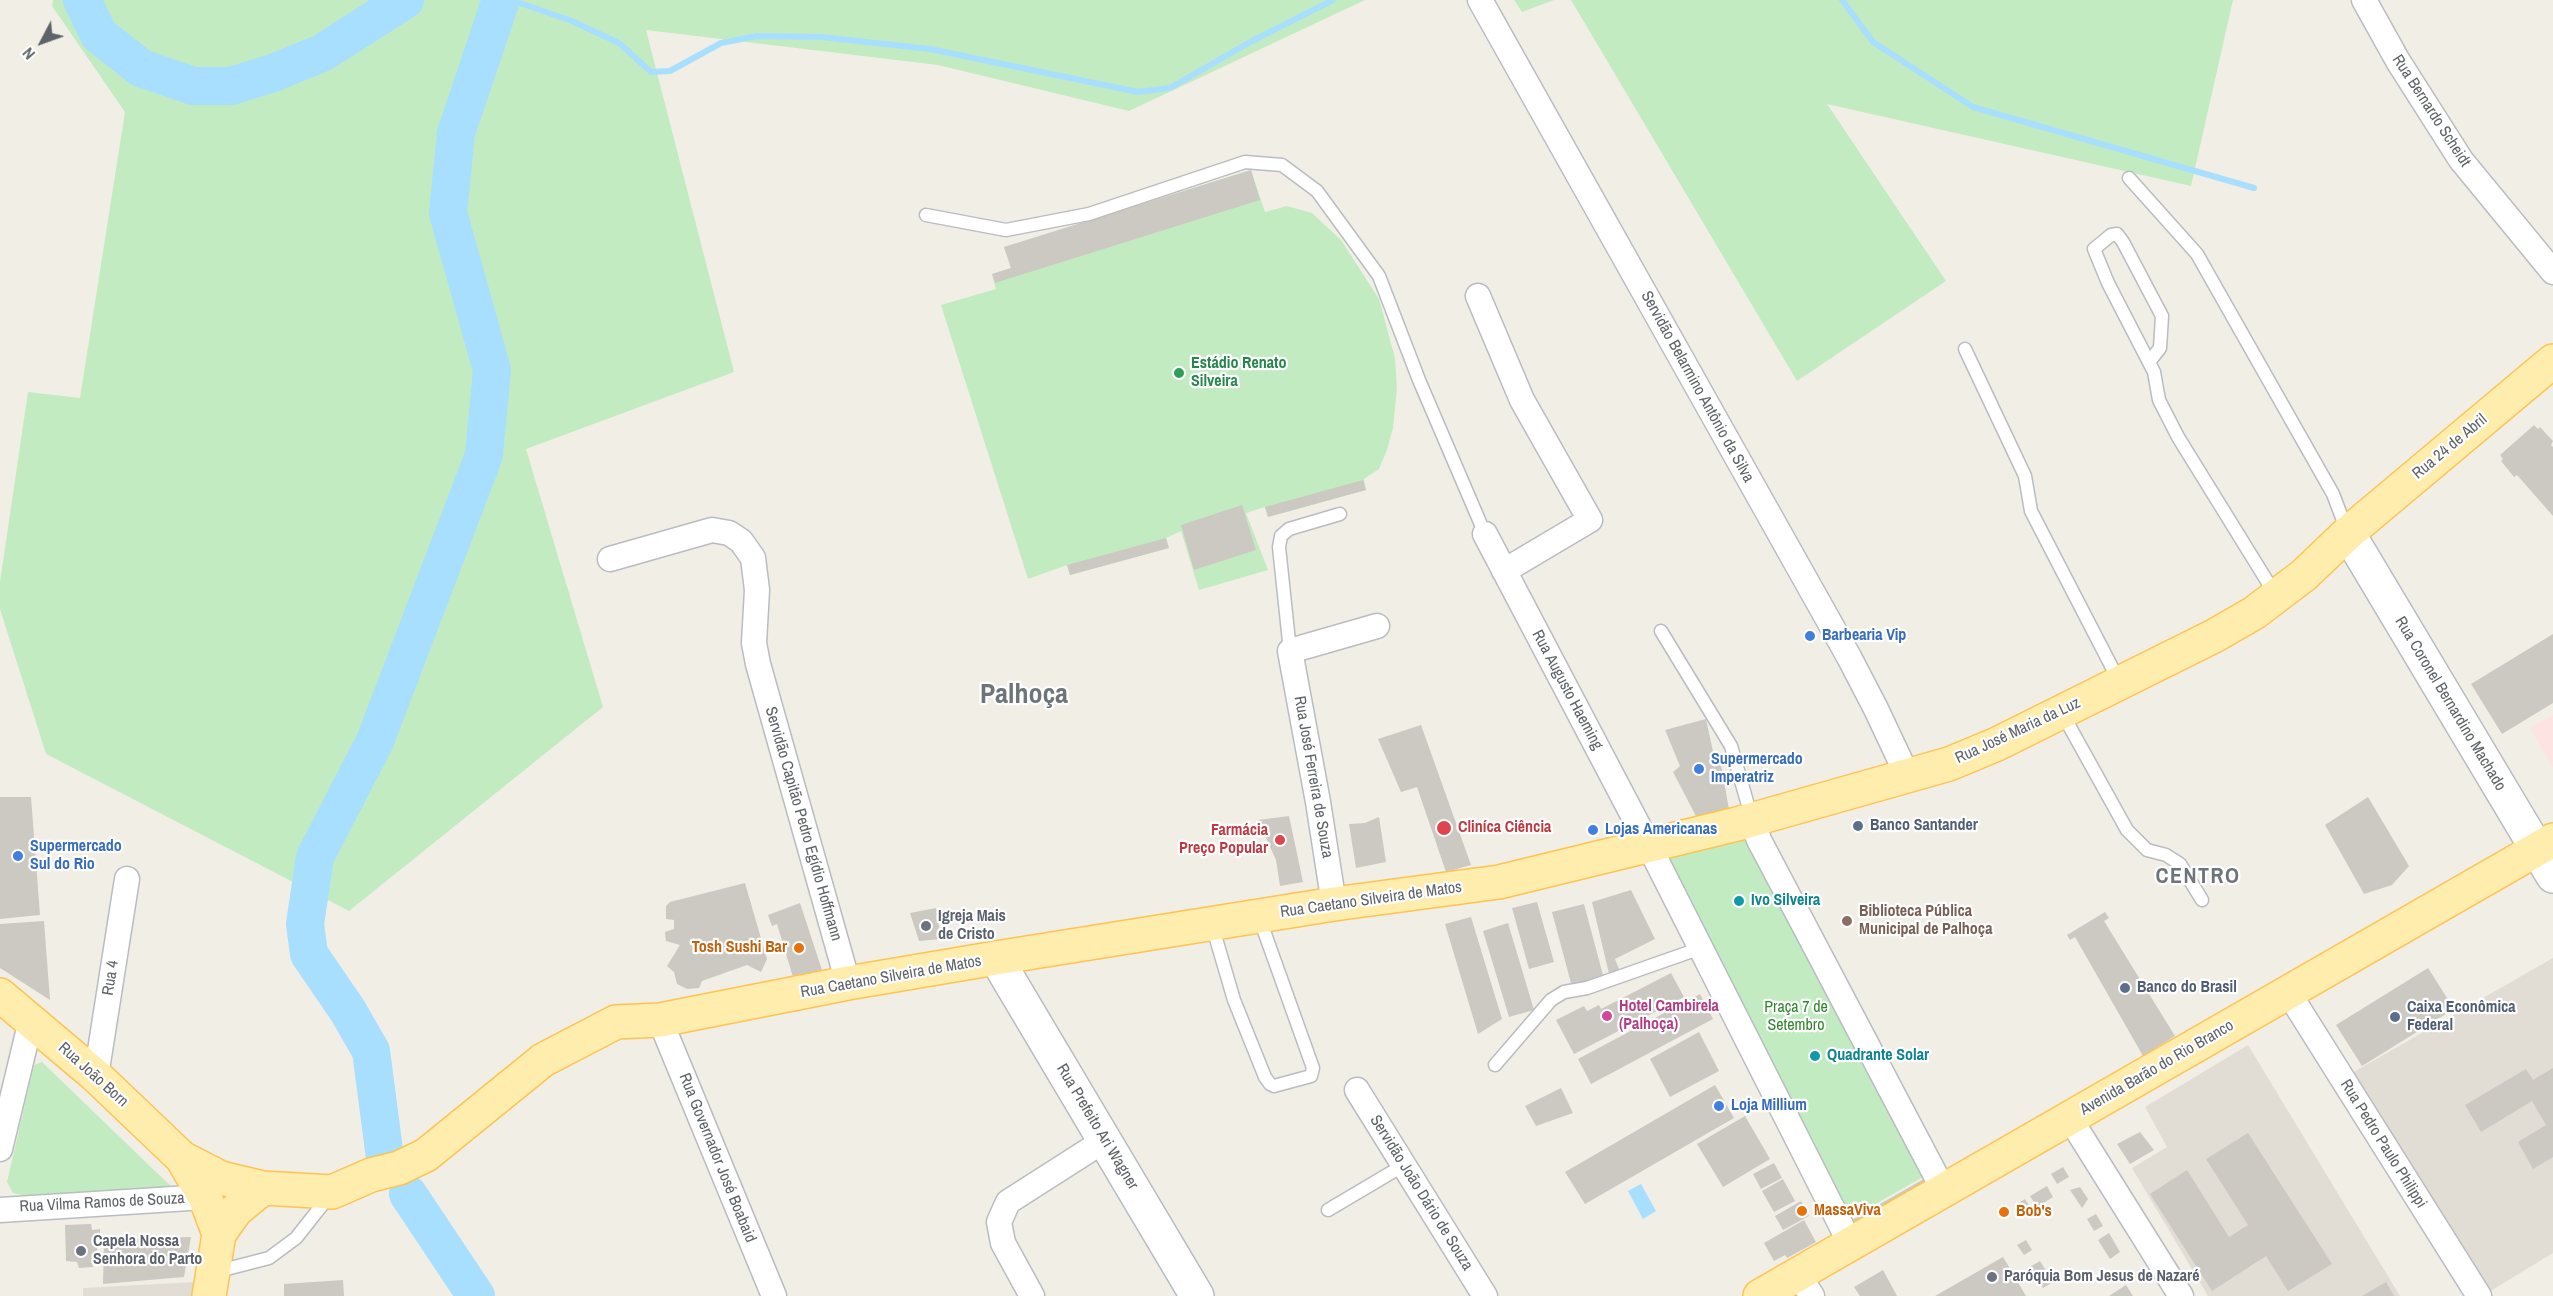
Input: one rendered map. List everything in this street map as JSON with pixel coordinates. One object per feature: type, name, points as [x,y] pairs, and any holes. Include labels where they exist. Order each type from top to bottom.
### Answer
[{"type":"main road","name":"Rua 24 de Abril","points":[[2348,532],[2553,361]]},
{"type":"main road","name":"Rua José Maria da Luz","points":[[1649,846],[1908,777],[1949,764],[1997,744],[2214,636],[2277,597],[2304,575],[2348,532]]},
{"type":"main road","name":"Rua Caetano Silveira de Matos","points":[[182,1158],[221,1178],[262,1188],[332,1192],[371,1175],[399,1168],[426,1155],[543,1060],[589,1034],[616,1022],[660,1020],[848,983],[996,958],[1334,904],[1499,882],[1649,846]]},
{"type":"main road","name":"Avenida Barão do Rio Branco","points":[[1760,1296],[1805,1285],[1851,1245],[2069,1118],[2288,992],[2548,855]]},
{"type":"main road","name":"Rua João Born","points":[[0,995],[96,1076],[182,1158]]},
{"type":"main road","points":[[182,1158],[205,1197],[219,1234]]},
{"type":"main road","points":[[211,1284],[219,1234],[236,1210],[262,1188]]},
{"type":"street","name":"Servidão Belarmino Antônio da Silva","points":[[1480,0],[1849,657],[1908,777]]},
{"type":"street","name":"Rua Bernardo Scheidt","points":[[2364,0],[2398,61],[2461,160],[2553,272]]},
{"type":"street","points":[[1478,296],[1522,400],[1590,520],[1504,571]]},
{"type":"street","name":"Servidão Capitão Pedro Egídio Hoffmann","points":[[610,559],[712,530],[729,533],[741,541],[753,558],[757,590],[754,643],[758,664],[848,983]]},
{"type":"street","name":"Rua Coronel Bernardino Machado","points":[[2348,532],[2548,855]]},
{"type":"street","name":"Rua Augusto Haeming","points":[[1485,534],[1649,846]]},
{"type":"street","points":[[1290,651],[1377,626]]},
{"type":"street","name":"Rua José Ferreira de Souza","points":[[1290,651],[1334,904]]},
{"type":"street","points":[[1752,820],[1765,850],[1944,1191]]},
{"type":"street","points":[[1649,846],[1851,1245]]},
{"type":"street","name":"Rua 4","points":[[96,1076],[127,879]]},
{"type":"street","name":"Rua Prefeito Ari Wagner","points":[[996,958],[1197,1296]]},
{"type":"street","name":"Rua Pedro Paulo Philippi","points":[[2288,992],[2479,1296]]},
{"type":"street","points":[[0,1149],[31,1020]]},
{"type":"street","name":"Rua Governador José Boabaid","points":[[660,1020],[774,1296]]},
{"type":"street","name":"Servidão João Dário de Souza","points":[[1357,1090],[1485,1296]]},
{"type":"street","points":[[2069,1118],[2181,1296]]},
{"type":"street","points":[[1032,1296],[1003,1243],[999,1222],[1008,1202],[1105,1140]]},
{"type":"street","name":"Rua Vilma Ramos de Souza","points":[[0,1210],[205,1197]]},
{"type":"lane","points":[[926,215],[1006,230],[1089,214],[1245,162],[1282,165],[1317,191],[1378,276],[1419,380],[1485,534]]},
{"type":"lane","points":[[2129,178],[2197,254],[2333,494],[2348,532]]},
{"type":"lane","points":[[2149,362],[2160,348],[2162,316],[2123,242],[2117,234],[2111,235],[2094,249],[2108,283],[2154,372],[2158,400],[2178,437],[2277,597]]},
{"type":"lane","points":[[1965,349],[2025,476],[2031,512],[2119,682]]},
{"type":"lane","points":[[1290,651],[1279,547],[1281,536],[1289,529],[1340,514]]},
{"type":"lane","points":[[1661,631],[1731,746],[1752,820]]},
{"type":"lane","points":[[2061,712],[2127,830],[2147,850],[2166,855],[2180,864],[2202,900]]},
{"type":"lane","points":[[1212,924],[1234,1000],[1265,1077],[1274,1086],[1311,1076],[1313,1068],[1259,916]]},
{"type":"lane","points":[[1495,1065],[1551,1000],[1564,992],[1587,988],[1701,948]]},
{"type":"lane","points":[[1328,1210],[1404,1165]]},
{"type":"lane","points":[[211,1284],[269,1258],[297,1238],[332,1192]]},
{"type":"shaded area","points":[[2553,715],[2553,768],[2530,728]]},
{"type":"shaded area","points":[[2553,958],[2553,1253],[2489,1292],[2350,1074]]},
{"type":"shaded area","points":[[2248,1045],[2400,1296],[2208,1296],[2132,1168],[2167,1147],[2145,1107]]},
{"type":"shaded area","points":[[195,1282],[193,1296],[83,1296],[83,1288]]},
{"type":"green space","points":[[53,0],[1365,0],[1129,111],[938,65],[646,30],[734,372],[526,449],[603,707],[349,911],[46,754],[0,609],[0,582],[28,392],[80,398],[125,112],[52,6]]},
{"type":"green space","points":[[1514,0],[1554,0],[1522,12]]},
{"type":"green space","points":[[1571,0],[2233,0],[2191,186],[1827,104],[1946,281],[1797,381]]},
{"type":"green space","name":"Estádio Renato Silveira","points":[[1251,170],[1265,212],[1287,206],[1312,213],[1341,240],[1379,299],[1395,358],[1397,389],[1393,428],[1379,469],[1364,479],[1366,490],[1268,517],[1265,507],[1246,513],[1268,570],[1199,590],[1181,531],[1166,538],[1169,548],[1070,575],[1067,565],[1028,579],[941,305],[996,289],[992,274],[1011,268],[1004,247]]},
{"type":"green space","name":"Praça 7 de Setembro","points":[[1741,830],[1752,839],[1928,1174],[1851,1218],[1663,861],[1668,851]]},
{"type":"green space","points":[[42,1062],[172,1187],[27,1196],[13,1193],[7,1182],[34,1065]]},
{"type":"water","points":[[1641,1184],[1656,1211],[1643,1219],[1628,1191]]},
{"type":"building","points":[[1251,170],[1260,200],[995,283],[992,274],[1011,268],[1004,247]]},
{"type":"building","points":[[2534,425],[2538,429],[2540,427],[2553,441],[2551,445],[2553,447],[2553,516],[2517,475],[2514,477],[2501,461],[2503,459],[2500,455]]},
{"type":"building","points":[[1363,480],[1366,490],[1268,517],[1265,507]]},
{"type":"building","points":[[1242,505],[1256,550],[1194,570],[1181,525]]},
{"type":"building","points":[[1166,538],[1169,548],[1070,575],[1067,565]]},
{"type":"building","points":[[2553,634],[2553,703],[2502,734],[2471,684]]},
{"type":"building","name":"Supermercado Imperatriz","points":[[1706,719],[1716,765],[1721,765],[1729,809],[1697,818],[1673,772],[1680,766],[1665,730]]},
{"type":"building","name":"Cliníca Ciência","points":[[1421,725],[1471,865],[1446,872],[1417,787],[1401,792],[1378,739]]},
{"type":"building","name":"Supermercado Sul do Rio","points":[[0,797],[31,797],[40,915],[0,919]]},
{"type":"building","points":[[2368,797],[2409,866],[2392,885],[2364,894],[2325,825]]},
{"type":"building","name":"Farmácia Preço Popular","points":[[1289,816],[1303,882],[1280,886],[1276,860],[1258,820]]},
{"type":"building","points":[[1379,817],[1386,862],[1356,868],[1349,824],[1365,823]]},
{"type":"building","points":[[745,883],[767,959],[761,972],[747,965],[702,981],[699,988],[687,989],[677,984],[674,972],[667,966],[680,945],[666,941],[665,932],[674,929],[674,920],[666,919],[666,906],[670,902]]},
{"type":"building","points":[[1631,890],[1655,939],[1615,959],[1621,974],[1610,978],[1592,902]]},
{"type":"building","points":[[1537,902],[1554,962],[1529,969],[1512,908]]},
{"type":"building","name":"Tosh Sushi Bar","points":[[800,903],[822,970],[793,977],[777,924],[772,926],[768,915]]},
{"type":"building","points":[[1584,904],[1604,979],[1572,987],[1552,912]]},
{"type":"building","name":"Igreja Mais de Cristo","points":[[936,908],[941,939],[919,941],[910,913]]},
{"type":"building","name":"Banco do Brasil","points":[[2105,912],[2109,918],[2104,921],[2175,1036],[2143,1056],[2075,937],[2070,940],[2067,935]]},
{"type":"building","points":[[1471,917],[1502,1019],[1478,1034],[1445,924]]},
{"type":"building","points":[[44,921],[50,1000],[0,968],[0,924]]},
{"type":"building","points":[[1508,923],[1534,1010],[1509,1017],[1483,931]]},
{"type":"building","name":"Caixa Econômica Federal","points":[[2428,968],[2454,1009],[2362,1066],[2336,1025]]},
{"type":"building","name":"Hotel Cambirela (Palhoça)","points":[[1671,973],[1684,997],[1574,1054],[1556,1020],[1584,1006],[1587,1011],[1599,1005],[1601,1009]]},
{"type":"building","points":[[1700,994],[1713,1019],[1591,1084],[1578,1059]]},
{"type":"building","points":[[1699,1032],[1719,1071],[1670,1097],[1650,1059]]},
{"type":"building","points":[[2553,1068],[2553,1157],[2533,1169],[2518,1142],[2546,1125],[2532,1101],[2481,1132],[2465,1105],[2526,1069],[2533,1080]]},
{"type":"building","points":[[1715,1085],[1734,1118],[1585,1204],[1565,1172]]},
{"type":"building","points":[[1561,1088],[1573,1113],[1536,1126],[1525,1106]]},
{"type":"building","points":[[1745,1116],[1770,1159],[1723,1187],[1697,1144]]},
{"type":"building","points":[[2140,1132],[2154,1150],[2130,1164],[2117,1144]]},
{"type":"building","points":[[2248,1133],[2332,1264],[2288,1291],[2266,1256],[2212,1291],[2150,1194],[2187,1170],[2229,1237],[2248,1225],[2206,1159]]},
{"type":"building","points":[[1774,1163],[1782,1178],[1761,1189],[1753,1174]]},
{"type":"building","points":[[2063,1167],[2069,1177],[2057,1184],[2051,1174]]},
{"type":"building","points":[[1929,1176],[1932,1180],[1855,1225],[1852,1220]]},
{"type":"building","points":[[1783,1179],[1795,1201],[1774,1212],[1762,1191]]},
{"type":"building","points":[[2047,1186],[2053,1197],[2037,1207],[2030,1196]]},
{"type":"building","points":[[2080,1187],[2088,1199],[2082,1208],[2070,1190]]},
{"type":"building","points":[[2025,1199],[2030,1207],[2020,1213],[2015,1205]]},
{"type":"building","points":[[1801,1201],[1809,1216],[1783,1230],[1775,1216]]},
{"type":"building","name":"Bob's","points":[[2005,1206],[2009,1214],[2002,1218],[1998,1210]]},
{"type":"building","points":[[2096,1214],[2103,1226],[2094,1231],[2087,1219]]},
{"type":"building","points":[[1804,1220],[1816,1242],[1787,1258],[1785,1255],[1774,1261],[1764,1243]]},
{"type":"building","name":"Capela Nossa Senhora do Parto","points":[[91,1224],[92,1230],[100,1229],[100,1240],[97,1240],[97,1261],[92,1261],[93,1267],[79,1268],[77,1262],[66,1261],[65,1225]]},
{"type":"building","points":[[2109,1233],[2120,1252],[2110,1259],[2098,1240]]},
{"type":"building","points":[[191,1237],[184,1277],[103,1284],[104,1240]]},
{"type":"building","points":[[2026,1240],[2032,1250],[2024,1255],[2017,1245]]},
{"type":"building","name":"Paróquia Bom Jesus de Nazaré","points":[[2003,1257],[2026,1296],[1935,1296]]},
{"type":"building","points":[[2040,1261],[2053,1282],[2043,1288],[2030,1267]]},
{"type":"building","points":[[1883,1270],[1897,1296],[1860,1296],[1854,1287]]},
{"type":"building","points":[[343,1280],[344,1296],[284,1296],[284,1284]]},
{"type":"building","points":[[2386,1282],[2394,1296],[2362,1296]]},
{"type":"building","points":[[2126,1285],[2133,1296],[2109,1296]]},
{"type":"waterway","points":[[82,0],[99,35],[141,68],[193,86],[231,86],[273,73],[322,53],[405,0]]},
{"type":"waterway","points":[[385,1158],[371,1051],[348,1011],[309,954],[305,924],[315,857],[375,741],[484,455],[492,370],[448,213],[456,133],[501,0]]},
{"type":"waterway","points":[[511,0],[572,21],[619,43],[651,72],[670,71],[721,43],[757,36],[821,37],[930,49],[1138,92],[1170,88],[1252,41],[1333,0]]},
{"type":"waterway","points":[[1842,0],[1873,42],[1973,107],[2254,188]]},
{"type":"waterway","points":[[408,1194],[476,1296]]},
{"type":"place","name":"Estádio Renato Silveira","points":[[1179,373]]},
{"type":"place","name":"Barbearia Vip","points":[[1810,636]]},
{"type":"place","name":"Supermercado Imperatriz","points":[[1699,769]]},
{"type":"place","name":"Banco Santander","points":[[1858,826]]},
{"type":"place","name":"Cliníca Ciência","points":[[1444,828]]},
{"type":"place","name":"Lojas Americanas","points":[[1593,830]]},
{"type":"place","name":"Farmácia Preço Popular","points":[[1280,840]]},
{"type":"place","name":"Supermercado Sul do Rio","points":[[18,856]]},
{"type":"place","name":"Ivo Silveira","points":[[1739,901]]},
{"type":"place","name":"Biblioteca Pública Municipal de Palhoça","points":[[1847,921]]},
{"type":"place","name":"Igreja Mais de Cristo","points":[[926,926]]},
{"type":"place","name":"Tosh Sushi Bar","points":[[799,948]]},
{"type":"place","name":"Banco do Brasil","points":[[2125,988]]},
{"type":"place","name":"Hotel Cambirela (Palhoça)","points":[[1607,1016]]},
{"type":"place","name":"Caixa Econômica Federal","points":[[2395,1017]]},
{"type":"place","name":"Quadrante Solar","points":[[1815,1056]]},
{"type":"place","name":"Loja Millium","points":[[1719,1106]]},
{"type":"place","name":"MassaViva","points":[[1802,1211]]},
{"type":"place","name":"Bob's","points":[[2004,1212]]},
{"type":"place","name":"Capela Nossa Senhora do Parto","points":[[81,1251]]},
{"type":"place","name":"Paróquia Bom Jesus de Nazaré","points":[[1992,1277]]},
{"type":"district","name":"Palhoça","points":[[1024,695]]},
{"type":"district","name":"CENTRO","points":[[2198,877]]}]
